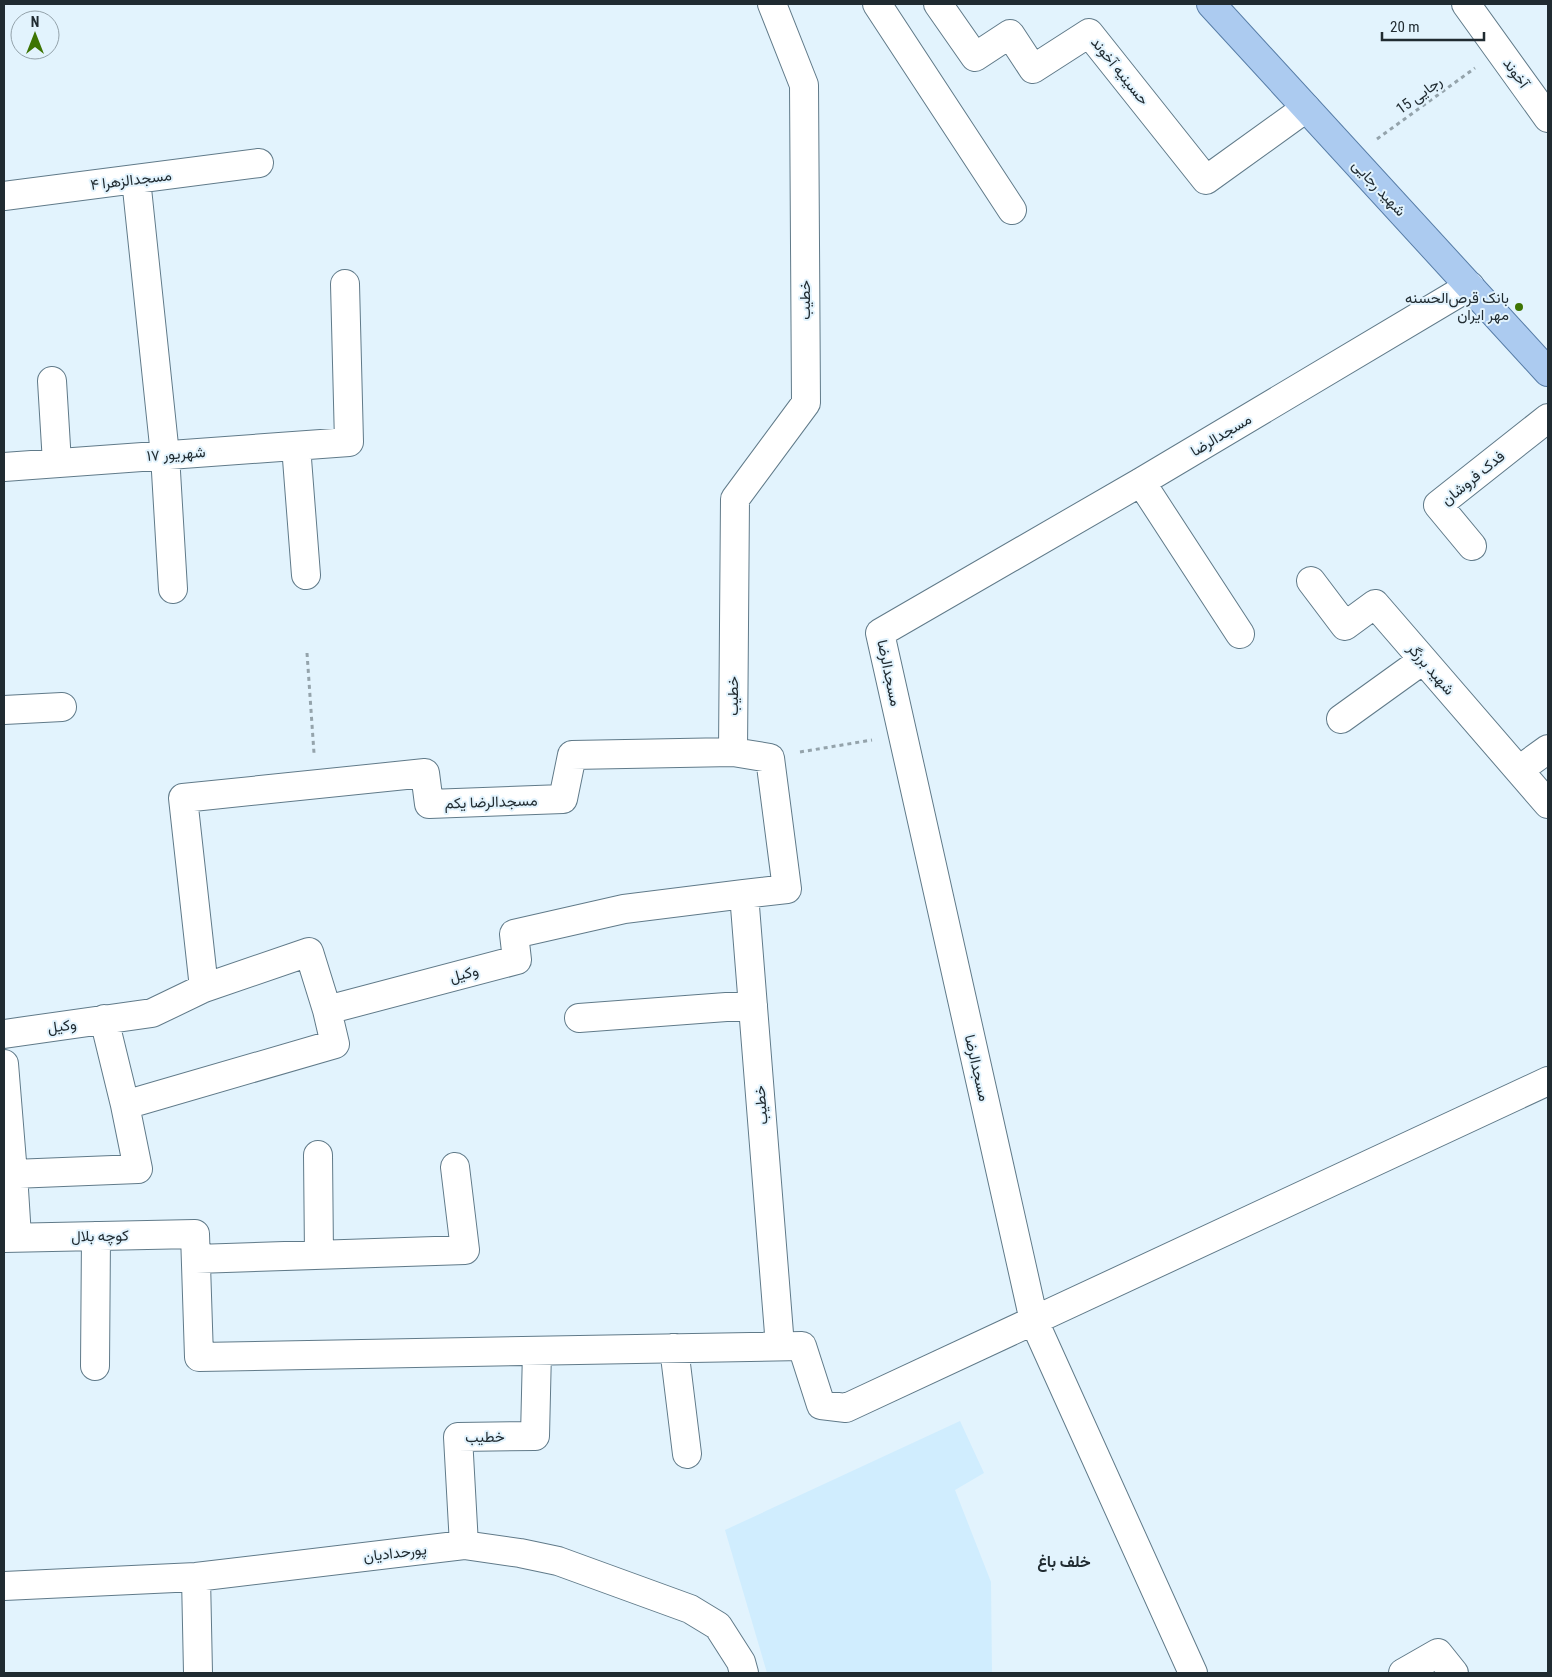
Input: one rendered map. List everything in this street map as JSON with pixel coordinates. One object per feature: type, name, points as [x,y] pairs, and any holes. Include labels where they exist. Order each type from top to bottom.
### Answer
[{"type":"main road","name":"شهید رجایی","points":[[1211,4],[1548,372]]},
{"type":"street","name":"خطیب","points":[[733,752],[734,499],[806,403],[804,84],[772,4]]},
{"type":"street","points":[[877,4],[1012,210]]},
{"type":"street","name":"حسینیه آخوند","points":[[938,4],[975,57],[1010,34],[1033,69],[1089,33],[1206,180],[1306,108]]},
{"type":"street","name":"آخوند","points":[[1466,4],[1548,118]]},
{"type":"street","name":"مسجدالزهرا ۴","points":[[4,196],[259,163]]},
{"type":"street","points":[[136,179],[165,455],[173,589]]},
{"type":"street","name":"۱۷ شهریور","points":[[4,466],[349,442],[345,284]]},
{"type":"street","name":"مسجدالرضا","points":[[1193,1673],[1034,1321],[880,633],[1141,482],[1470,286]]},
{"type":"street","points":[[52,381],[57,463]]},
{"type":"street","name":"فدک فروشان","points":[[1472,546],[1438,506],[1548,418]]},
{"type":"street","points":[[296,446],[306,574]]},
{"type":"street","points":[[1141,482],[1240,634]]},
{"type":"street","name":"شهید برزگر","points":[[1311,581],[1345,626],[1375,604],[1548,804]]},
{"type":"street","points":[[1341,719],[1423,660]]},
{"type":"street","points":[[4,710],[62,707]]},
{"type":"street","points":[[1519,770],[1548,748]]},
{"type":"street","points":[[733,752],[770,758],[787,889],[744,894]]},
{"type":"street","name":"مسجدالرضا یکم","points":[[204,988],[183,798],[425,773],[429,804],[563,799],[572,755],[733,752]]},
{"type":"street","name":"خطیب","points":[[744,894],[780,1346]]},
{"type":"street","name":"وکیل","points":[[4,1034],[152,1013],[204,988],[309,952],[327,1010],[516,960],[514,934],[624,909],[744,894]]},
{"type":"street","points":[[579,1018],[753,1005]]},
{"type":"street","points":[[125,1105],[335,1044],[327,1010]]},
{"type":"street","points":[[13,1174],[138,1169],[104,1019]]},
{"type":"street","points":[[4,1064],[13,1174],[10,1238]]},
{"type":"street","points":[[196,1247],[199,1357],[802,1346],[821,1405],[846,1408],[1548,1081]]},
{"type":"street","points":[[318,1155],[319,1255]]},
{"type":"street","name":"کوچه بلال","points":[[10,1238],[96,1236],[196,1247],[319,1255],[465,1250],[455,1167]]},
{"type":"street","points":[[95,1366],[96,1236]]},
{"type":"street","points":[[674,1348],[687,1454]]},
{"type":"street","name":"خطیب","points":[[464,1545],[458,1437],[534,1436],[537,1351]]},
{"type":"street","name":"پورحدادیان","points":[[4,1586],[196,1577],[464,1545],[520,1553],[558,1561],[690,1609],[718,1626],[741,1662],[744,1673]]},
{"type":"street","points":[[196,1577],[198,1673]]},
{"type":"street","points":[[1403,1673],[1438,1653],[1454,1673]]},
{"type":"path","name":"رجایی 15","points":[[1352,158],[1500,50]]},
{"type":"path","points":[[307,653],[316,784]]},
{"type":"path","points":[[770,758],[902,734]]},
{"type":"shaded area","points":[[960,1421],[984,1473],[955,1490],[991,1582],[992,1672],[767,1673],[725,1530]]},
{"type":"place","name":"بانک قرص‌الحسنه مهر ایران","points":[[1519,307]]},
{"type":"district","name":"خلف باغ","points":[[1064,1561]]}]
